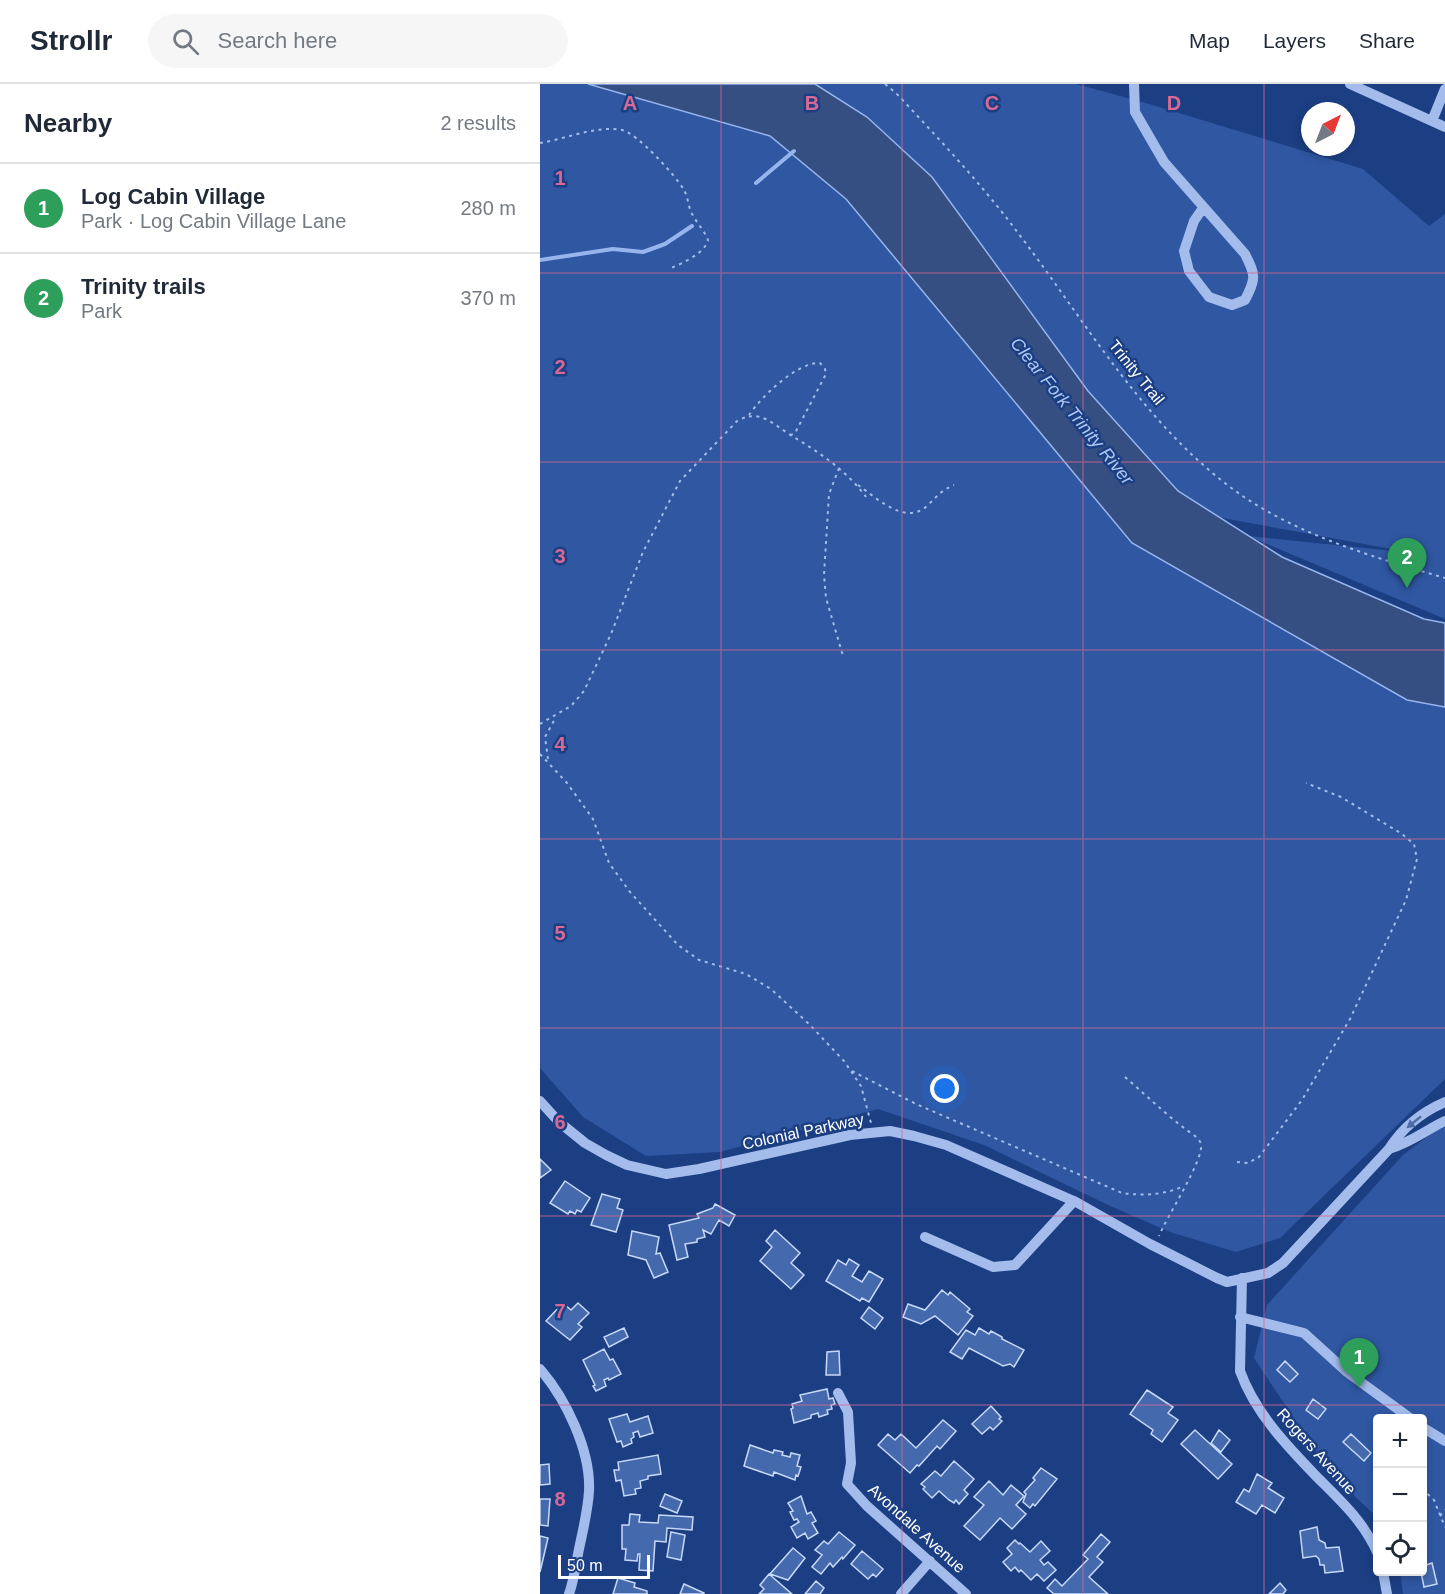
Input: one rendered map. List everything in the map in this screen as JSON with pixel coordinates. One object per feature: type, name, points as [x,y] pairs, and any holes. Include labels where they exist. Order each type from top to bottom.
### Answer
[{"type":"street","points":[[1134,84],[1135,112],[1164,162],[1245,254],[1253,270],[1254,282],[1245,300],[1232,305],[1209,297],[1189,271],[1184,251],[1194,221],[1203,208]]},
{"type":"street","points":[[1350,84],[1372,88],[1445,127]]},
{"type":"street","points":[[1432,121],[1445,89]]},
{"type":"street","name":"Colonial Parkway","points":[[540,1101],[559,1122],[585,1143],[627,1165],[666,1174],[873,1132],[890,1131],[946,1145],[1074,1201],[1217,1278],[1227,1282],[1242,1278]]},
{"type":"street","points":[[1242,1278],[1268,1273],[1283,1263],[1389,1149],[1396,1138],[1410,1124],[1443,1102]]},
{"type":"street","points":[[1389,1149],[1404,1145],[1445,1121]]},
{"type":"street","points":[[925,1237],[993,1267],[1015,1265],[1074,1201]]},
{"type":"street","name":"Rogers Avenue","points":[[1242,1278],[1240,1371],[1262,1414],[1297,1456],[1349,1509],[1369,1534],[1373,1544]]},
{"type":"street","points":[[1240,1317],[1304,1333],[1347,1372],[1403,1414]]},
{"type":"street","points":[[540,1370],[562,1398],[572,1418],[582,1447],[589,1489],[584,1527],[569,1594]]},
{"type":"street","name":"Avondale Avenue","points":[[838,1393],[848,1412],[851,1462],[847,1484],[867,1506],[966,1594]]},
{"type":"street","points":[[1427,1431],[1445,1441]]},
{"type":"street","points":[[901,1594],[930,1561]]},
{"type":"street","points":[[1384,1576],[1387,1594]]},
{"type":"path","name":"Trinity Trail","points":[[885,84],[966,168],[1015,228],[1094,338],[1145,404],[1195,458],[1244,496],[1284,521],[1373,558],[1445,578]]},
{"type":"path","points":[[540,143],[557,141],[598,129],[621,130],[639,139],[680,183],[686,192],[691,212],[708,240],[705,248],[671,268]]},
{"type":"path","points":[[540,724],[571,706],[584,691],[611,634],[643,552],[680,481],[738,420],[749,415],[768,392],[783,379],[813,363],[819,363],[825,369],[825,374],[795,433],[791,435]]},
{"type":"path","points":[[749,415],[762,417],[817,450],[854,482],[866,497]]},
{"type":"path","points":[[839,468],[829,494],[825,575],[826,598],[843,656]]},
{"type":"path","points":[[854,482],[891,507],[903,513],[913,514],[927,506],[944,489],[954,485]]},
{"type":"path","points":[[548,761],[545,737],[558,714]]},
{"type":"path","points":[[540,754],[567,783],[593,819],[609,863],[630,892],[678,945],[699,960],[746,974],[771,989],[816,1032],[850,1070],[861,1086],[873,1132]]},
{"type":"path","points":[[1237,1162],[1248,1163],[1259,1157],[1302,1100],[1350,1018],[1406,900],[1417,859],[1414,844],[1402,834],[1341,796],[1306,783]]},
{"type":"path","points":[[850,1070],[916,1104],[1122,1193],[1158,1194],[1171,1192],[1184,1186]]},
{"type":"path","points":[[1125,1077],[1163,1112],[1197,1138],[1201,1145],[1200,1158],[1154,1246]]},
{"type":"path","points":[[1427,1494],[1434,1500],[1445,1527]]},
{"type":"path","points":[[1440,1516],[1445,1510]]},
{"type":"shaded area","points":[[540,84],[1076,84],[1301,150],[1301,156],[1320,156],[1363,169],[1429,226],[1445,214],[1445,619],[1248,536],[1413,553],[1168,508],[964,221],[907,271],[1130,539],[1407,700],[1445,707],[1445,1079],[1280,1238],[1236,1252],[1170,1232],[1108,1205],[984,1145],[878,1109],[720,1152],[646,1156],[583,1117],[540,1068]]},
{"type":"shaded area","points":[[1445,1127],[1445,1594],[1403,1594],[1401,1576],[1427,1576],[1427,1414],[1373,1414],[1373,1513],[1331,1474],[1254,1358],[1267,1305],[1403,1155],[1432,1133]]},
{"type":"water","name":"Clear Fork Trinity River","points":[[588,84],[815,84],[867,117],[932,177],[1088,391],[1178,491],[1282,557],[1424,619],[1445,623],[1445,707],[1407,700],[1132,543],[846,199],[770,136]]},
{"type":"building","points":[[540,1159],[551,1170],[540,1178]]},
{"type":"building","points":[[565,1181],[590,1198],[581,1212],[577,1210],[575,1214],[570,1211],[568,1214],[550,1203]]},
{"type":"building","points":[[602,1194],[620,1199],[617,1208],[623,1210],[616,1232],[591,1225]]},
{"type":"building","points":[[715,1204],[735,1215],[729,1226],[719,1220],[711,1234],[703,1230],[705,1237],[697,1239],[697,1242],[685,1244],[688,1257],[677,1260],[669,1225],[699,1218],[697,1214],[713,1208]]},
{"type":"building","points":[[775,1230],[800,1253],[791,1263],[804,1275],[791,1289],[760,1261],[772,1247],[766,1241]]},
{"type":"building","points":[[632,1231],[659,1237],[656,1254],[660,1253],[668,1272],[654,1278],[646,1260],[628,1255]]},
{"type":"building","points":[[849,1259],[859,1265],[852,1276],[862,1282],[869,1271],[883,1279],[869,1302],[862,1298],[860,1301],[826,1281],[838,1260],[846,1265]]},
{"type":"building","points":[[942,1290],[948,1295],[950,1292],[970,1309],[967,1312],[973,1316],[958,1335],[935,1316],[921,1324],[903,1317],[908,1304],[925,1310]]},
{"type":"building","points":[[563,1303],[571,1310],[578,1303],[589,1313],[578,1324],[582,1327],[570,1340],[546,1321]]},
{"type":"building","points":[[869,1307],[883,1318],[875,1329],[861,1318]]},
{"type":"building","points":[[624,1328],[628,1337],[609,1347],[604,1337]]},
{"type":"building","points":[[979,1328],[989,1334],[991,1331],[1024,1350],[1014,1367],[1010,1364],[1003,1366],[969,1348],[962,1359],[950,1352],[966,1330],[975,1335]]},
{"type":"building","points":[[604,1349],[610,1360],[613,1359],[621,1374],[604,1380],[606,1386],[596,1391],[583,1360]]},
{"type":"building","points":[[839,1351],[840,1375],[826,1375],[827,1352]]},
{"type":"building","points":[[1285,1361],[1298,1374],[1290,1382],[1277,1370]]},
{"type":"building","points":[[827,1389],[829,1399],[833,1398],[835,1404],[831,1405],[832,1409],[827,1410],[828,1414],[819,1417],[818,1413],[811,1415],[811,1418],[794,1423],[792,1404],[802,1401],[800,1395]]},
{"type":"building","points":[[1147,1390],[1173,1407],[1168,1413],[1178,1420],[1162,1442],[1151,1434],[1153,1430],[1130,1414]]},
{"type":"building","points":[[1313,1399],[1326,1409],[1318,1419],[1306,1410]]},
{"type":"building","points":[[991,1406],[1002,1421],[993,1430],[990,1427],[982,1434],[972,1424]]},
{"type":"building","points":[[627,1414],[630,1422],[648,1416],[653,1433],[640,1437],[638,1431],[633,1433],[632,1443],[623,1447],[621,1441],[617,1442],[609,1419]]},
{"type":"building","points":[[943,1420],[956,1431],[940,1449],[937,1446],[910,1473],[878,1445],[888,1434],[895,1440],[901,1434],[916,1448]]},
{"type":"building","points":[[1195,1430],[1232,1464],[1218,1479],[1181,1444]]},
{"type":"building","points":[[1219,1430],[1230,1440],[1221,1452],[1211,1443]]},
{"type":"building","points":[[1351,1434],[1371,1453],[1364,1461],[1343,1442]]},
{"type":"building","points":[[750,1445],[773,1453],[774,1450],[783,1452],[782,1455],[790,1457],[791,1453],[800,1455],[797,1466],[801,1467],[798,1476],[796,1475],[795,1480],[774,1472],[773,1476],[744,1466]]},
{"type":"building","points":[[658,1455],[661,1474],[648,1476],[648,1479],[640,1481],[641,1488],[635,1489],[636,1494],[624,1496],[621,1480],[616,1481],[614,1470],[619,1470],[618,1462]]},
{"type":"building","points":[[954,1461],[974,1479],[964,1490],[968,1494],[959,1504],[956,1500],[954,1503],[949,1500],[939,1491],[932,1498],[921,1484],[935,1471],[941,1476]]},
{"type":"building","points":[[549,1464],[550,1484],[540,1485],[540,1465]]},
{"type":"building","points":[[1041,1468],[1057,1479],[1035,1506],[1033,1504],[1030,1508],[1023,1502],[1026,1494],[1024,1492],[1035,1480],[1033,1478]]},
{"type":"building","points":[[1257,1474],[1272,1483],[1268,1488],[1284,1498],[1275,1513],[1262,1505],[1256,1514],[1236,1502],[1244,1489],[1249,1492]]},
{"type":"building","points":[[989,1481],[1003,1495],[1011,1485],[1024,1496],[1016,1505],[1026,1514],[1012,1529],[1000,1518],[980,1540],[964,1526],[984,1505],[974,1497]]},
{"type":"building","points":[[665,1494],[682,1501],[677,1513],[660,1506]]},
{"type":"building","points":[[801,1496],[807,1514],[811,1512],[816,1521],[812,1523],[818,1533],[808,1539],[805,1533],[797,1538],[791,1527],[799,1522],[797,1519],[794,1520],[790,1512],[793,1511],[788,1503]]},
{"type":"building","points":[[540,1499],[550,1499],[548,1526],[540,1525]]},
{"type":"building","points":[[630,1514],[640,1515],[639,1522],[658,1523],[659,1515],[693,1517],[692,1530],[667,1528],[666,1542],[655,1541],[653,1571],[639,1570],[640,1554],[638,1554],[637,1561],[625,1560],[626,1549],[622,1549],[622,1525],[629,1525]]},
{"type":"building","points":[[1317,1527],[1319,1540],[1325,1543],[1326,1548],[1339,1547],[1343,1571],[1325,1573],[1324,1565],[1320,1565],[1316,1556],[1303,1558],[1300,1531]]},
{"type":"building","points":[[671,1532],[685,1535],[681,1560],[667,1557]]},
{"type":"building","points":[[839,1532],[855,1545],[843,1559],[842,1557],[833,1567],[830,1563],[821,1574],[812,1567],[822,1555],[815,1550],[824,1541],[828,1544]]},
{"type":"building","points":[[1101,1534],[1110,1542],[1097,1557],[1103,1562],[1089,1577],[1108,1594],[1054,1594],[1047,1588],[1055,1579],[1062,1586],[1088,1559],[1083,1555]]},
{"type":"building","points":[[540,1536],[548,1538],[540,1572]]},
{"type":"building","points":[[1015,1540],[1030,1552],[1041,1541],[1050,1551],[1040,1560],[1044,1565],[1048,1562],[1056,1570],[1044,1581],[1037,1574],[1031,1580],[1015,1567],[1011,1571],[1003,1562],[1012,1554],[1007,1548]]},
{"type":"building","points":[[793,1548],[805,1558],[788,1580],[770,1574]]},
{"type":"building","points":[[862,1551],[883,1569],[876,1577],[873,1574],[868,1579],[851,1564]]},
{"type":"building","points":[[1432,1563],[1437,1584],[1424,1587],[1422,1576],[1427,1576],[1427,1565]]},
{"type":"building","points":[[769,1574],[792,1594],[759,1594],[764,1589],[760,1585]]},
{"type":"building","points":[[618,1578],[635,1583],[634,1587],[647,1591],[647,1594],[613,1594]]},
{"type":"building","points":[[816,1581],[824,1588],[820,1594],[805,1594]]},
{"type":"building","points":[[1280,1583],[1286,1590],[1283,1594],[1269,1594]]},
{"type":"building","points":[[684,1584],[704,1593],[704,1594],[680,1594]]},
{"type":"waterway","points":[[756,183],[794,151]]},
{"type":"waterway","points":[[540,260],[613,249],[643,252],[665,244],[692,226]]},
{"type":"place","name":"Trinity trails","points":[[1407,588]]},
{"type":"place","name":"Log Cabin Village","points":[[1359,1388]]}]
